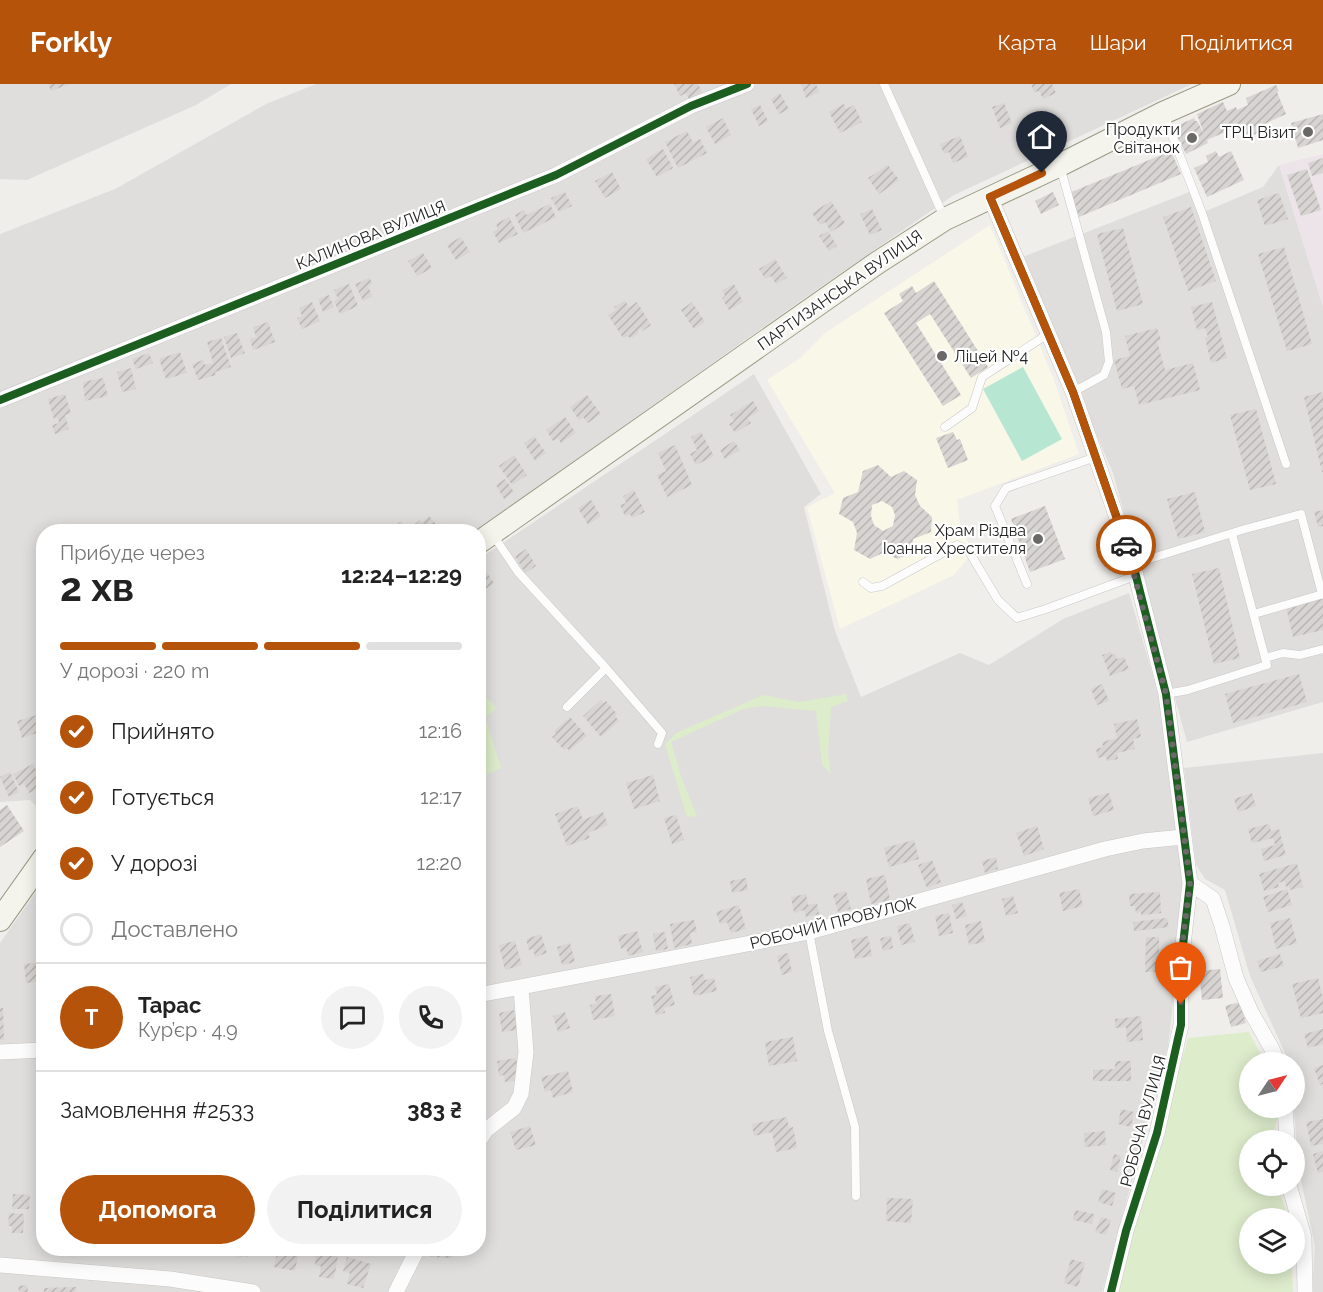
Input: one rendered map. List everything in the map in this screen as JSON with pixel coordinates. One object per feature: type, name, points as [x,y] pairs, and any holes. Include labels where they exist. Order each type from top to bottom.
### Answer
[{"type":"main road","name":"ПАРТИЗАНСЬКА ВУЛИЦЯ","points":[[486,538],[868,270],[945,219],[1163,113],[1230,84]]},
{"type":"main road","points":[[3,908],[36,868]]},
{"type":"street","name":"КАЛИНОВА ВУЛИЦЯ","points":[[0,400],[556,175],[691,106],[747,84]]},
{"type":"street","name":"РОБОЧА ВУЛИЦЯ","points":[[990,197],[1073,392],[1134,570],[1166,694],[1190,883],[1180,963],[1181,1025],[1157,1133],[1126,1231],[1111,1292]]},
{"type":"street","name":"РОБОЧИЙ ПРОВУЛОК","points":[[486,994],[809,932],[1105,849],[1143,841],[1183,837]]},
{"type":"street","points":[[1190,883],[1213,899],[1236,978],[1251,1012],[1273,1052]]},
{"type":"street","points":[[486,1130],[514,1108],[521,1094],[526,1052],[521,988]]},
{"type":"street","points":[[0,1052],[36,1050]]},
{"type":"street","points":[[1292,1196],[1304,1237],[1305,1292]]},
{"type":"street","points":[[396,1292],[414,1256]]},
{"type":"street","points":[[0,1265],[170,1279],[253,1292]]},
{"type":"lane","points":[[884,84],[945,219]]},
{"type":"lane","points":[[1163,113],[1202,213],[1286,464]]},
{"type":"lane","points":[[1060,165],[1106,332],[1109,362],[1104,375],[1073,392]]},
{"type":"lane","points":[[945,427],[972,408],[982,377],[1048,334]]},
{"type":"lane","points":[[1027,584],[996,506],[1006,488],[1096,457]]},
{"type":"lane","points":[[863,582],[871,588],[882,586],[957,545],[969,550],[998,600],[1017,618],[1046,609],[1134,570],[1232,534],[1301,514],[1323,594],[1254,614]]},
{"type":"lane","points":[[1166,694],[1188,690],[1267,665],[1232,534]]},
{"type":"lane","points":[[486,540],[606,668],[662,733],[658,744]]},
{"type":"lane","points":[[1265,658],[1283,653],[1300,655],[1323,649]]},
{"type":"lane","points":[[567,707],[606,668]]},
{"type":"lane","points":[[809,932],[828,1031],[855,1127],[856,1196]]},
{"type":"shaded area","points":[[0,84],[231,84],[196,105],[27,180],[0,179]]},
{"type":"shaded area","points":[[316,84],[1192,84],[954,195],[485,524],[36,524],[36,806],[30,800],[0,802],[0,234],[115,189],[266,104]]},
{"type":"shaded area","points":[[1323,154],[1323,307],[1279,165]]},
{"type":"shaded area","points":[[1279,165],[1323,307],[1323,702],[1187,742],[1113,473],[1020,258],[1197,189],[1206,211],[1263,187]]},
{"type":"shaded area","points":[[990,225],[1054,380],[1079,454],[957,500],[960,525],[969,544],[968,558],[954,575],[840,629],[807,507],[835,493],[767,380],[799,359],[825,333]]},
{"type":"shaded area","points":[[754,374],[821,494],[804,507],[835,631],[861,697],[960,653],[989,665],[1063,619],[1129,593],[1161,704],[1185,897],[1168,1046],[1102,1292],[0,1292],[0,943],[36,892],[36,1256],[486,1256],[486,554]]},
{"type":"shaded area","points":[[1323,753],[1323,1292],[1312,1292],[1315,1246],[1304,1196],[1305,1130],[1296,1130],[1295,1118],[1305,1118],[1305,1052],[1284,1052],[1250,976],[1225,890],[1205,879],[1196,865],[1184,768]]},
{"type":"green space","points":[[1023,367],[1062,439],[1022,461],[983,389]]},
{"type":"green space","points":[[846,694],[848,701],[831,707],[828,753],[831,774],[822,765],[816,711],[762,706],[743,709],[671,742],[682,779],[697,816],[687,817],[665,744],[676,733],[763,695],[799,702]]},
{"type":"green space","points":[[486,697],[497,708],[486,716]]},
{"type":"green space","points":[[486,720],[501,768],[486,775]]},
{"type":"green space","points":[[1249,1032],[1260,1052],[1239,1052],[1239,1118],[1278,1118],[1274,1130],[1239,1130],[1239,1196],[1281,1196],[1285,1208],[1239,1208],[1239,1274],[1292,1274],[1293,1292],[1117,1292],[1188,1038]]},
{"type":"building","points":[[48,84],[70,84],[51,91]]},
{"type":"building","points":[[674,84],[698,84],[702,92],[689,99],[686,93],[680,96]]},
{"type":"building","points":[[801,84],[816,84],[819,92],[806,98]]},
{"type":"building","points":[[1031,84],[1052,84],[1056,93],[1043,99],[1039,91],[1034,92]]},
{"type":"building","points":[[1276,85],[1286,114],[1258,127],[1260,132],[1247,138],[1241,125],[1207,140],[1208,143],[1186,154],[1175,132],[1179,131],[1177,126],[1194,118],[1204,134],[1197,114],[1223,102],[1227,111],[1236,107],[1237,110],[1248,105],[1246,98]]},
{"type":"building","points":[[780,93],[789,109],[779,114],[771,99]]},
{"type":"building","points":[[1004,103],[1012,123],[1000,128],[992,107]]},
{"type":"building","points":[[844,104],[846,109],[854,105],[862,122],[840,133],[829,112]]},
{"type":"building","points":[[760,105],[768,121],[759,126],[751,109]]},
{"type":"building","name":"ТРЦ Візит","points":[[1323,114],[1323,140],[1298,148],[1291,123]]},
{"type":"building","points":[[723,118],[731,135],[715,144],[706,127]]},
{"type":"building","points":[[687,131],[693,143],[700,139],[707,153],[678,168],[665,142]]},
{"type":"building","points":[[960,136],[968,157],[953,163],[949,152],[944,154],[940,144]]},
{"type":"building","points":[[663,149],[673,168],[657,177],[646,159]]},
{"type":"building","points":[[1171,151],[1181,174],[1079,217],[1069,193]]},
{"type":"building","points":[[1216,151],[1219,157],[1231,151],[1244,180],[1207,197],[1194,168],[1208,162],[1206,156]]},
{"type":"building","points":[[1323,158],[1323,173],[1312,176],[1308,163]]},
{"type":"building","points":[[888,165],[899,180],[879,194],[868,178]]},
{"type":"building","points":[[1307,169],[1321,210],[1301,216],[1287,175]]},
{"type":"building","points":[[612,172],[621,189],[605,198],[595,181]]},
{"type":"building","points":[[565,192],[572,206],[559,212],[551,198]]},
{"type":"building","points":[[1053,192],[1059,205],[1041,214],[1035,201]]},
{"type":"building","points":[[1279,193],[1288,219],[1265,226],[1257,200]]},
{"type":"building","points":[[831,201],[845,223],[831,232],[825,222],[820,225],[812,213]]},
{"type":"building","points":[[550,204],[556,217],[523,233],[515,215],[524,210],[526,215]]},
{"type":"building","points":[[1191,207],[1216,281],[1188,291],[1163,217]]},
{"type":"building","points":[[872,209],[882,230],[870,235],[860,214]]},
{"type":"building","points":[[509,217],[518,234],[499,243],[493,232],[498,229],[496,224]]},
{"type":"building","points":[[1123,228],[1143,304],[1117,311],[1097,234]]},
{"type":"building","points":[[828,231],[837,246],[829,251],[819,236]]},
{"type":"building","points":[[461,237],[470,252],[456,260],[447,245]]},
{"type":"building","points":[[1284,247],[1312,344],[1287,351],[1258,254]]},
{"type":"building","points":[[423,253],[432,268],[417,276],[408,261]]},
{"type":"building","points":[[775,259],[787,278],[776,284],[771,276],[765,279],[759,269]]},
{"type":"building","points":[[370,278],[372,284],[368,286],[372,296],[363,301],[355,284]]},
{"type":"building","points":[[934,281],[988,367],[971,378],[930,314],[916,323],[961,395],[943,406],[884,313],[903,301],[899,294],[912,286],[916,293]]},
{"type":"building","points":[[349,284],[358,306],[340,314],[334,301],[338,299],[334,290]]},
{"type":"building","points":[[734,284],[743,302],[729,310],[722,298],[725,296],[722,290]]},
{"type":"building","points":[[329,295],[334,307],[323,312],[318,299]]},
{"type":"building","points":[[625,301],[629,307],[637,302],[651,325],[643,331],[640,328],[638,334],[631,338],[627,336],[623,338],[608,315],[616,310],[614,307]]},
{"type":"building","points":[[312,302],[320,321],[302,329],[297,318],[302,316],[299,308]]},
{"type":"building","points":[[692,302],[705,322],[694,329],[681,310]]},
{"type":"building","points":[[1212,302],[1227,358],[1211,363],[1205,328],[1197,330],[1191,307]]},
{"type":"building","points":[[268,322],[275,342],[253,350],[250,339],[256,337],[253,327]]},
{"type":"building","points":[[1157,328],[1161,340],[1157,341],[1165,370],[1193,363],[1200,390],[1139,405],[1134,386],[1122,389],[1114,360],[1130,356],[1125,336]]},
{"type":"building","points":[[237,333],[245,353],[231,358],[224,337]]},
{"type":"building","points":[[221,338],[231,367],[215,372],[216,375],[198,380],[192,364],[203,360],[205,365],[213,363],[207,342]]},
{"type":"building","points":[[180,352],[187,373],[166,379],[159,359]]},
{"type":"building","points":[[149,353],[153,363],[136,369],[132,359]]},
{"type":"building","points":[[131,368],[136,389],[122,392],[117,372]]},
{"type":"building","points":[[103,378],[108,396],[85,401],[83,382]]},
{"type":"building","points":[[1323,392],[1323,472],[1322,472],[1304,397]]},
{"type":"building","points":[[65,394],[71,413],[65,415],[69,429],[55,434],[52,425],[59,423],[58,418],[54,419],[48,399]]},
{"type":"building","points":[[587,395],[601,414],[588,423],[583,417],[579,420],[570,407]]},
{"type":"building","points":[[753,401],[759,411],[748,418],[751,423],[735,433],[729,424],[734,421],[730,415]]},
{"type":"building","points":[[1256,409],[1276,484],[1250,490],[1230,415]]},
{"type":"building","points":[[565,417],[576,433],[561,443],[558,438],[553,441],[546,430]]},
{"type":"building","points":[[701,432],[714,456],[696,465],[690,454],[697,450],[691,437]]},
{"type":"building","points":[[953,432],[957,440],[960,439],[968,460],[948,468],[936,438]]},
{"type":"building","points":[[534,436],[546,453],[535,461],[524,443]]},
{"type":"building","points":[[734,441],[740,450],[725,459],[720,450]]},
{"type":"building","points":[[675,445],[692,485],[667,497],[657,475],[666,471],[658,453]]},
{"type":"building","points":[[514,455],[527,475],[512,485],[499,466]]},
{"type":"building","points":[[878,465],[891,477],[904,471],[917,480],[915,495],[920,506],[932,517],[931,532],[913,539],[912,553],[897,559],[885,552],[870,559],[854,550],[857,533],[853,522],[839,514],[843,498],[858,492],[863,471]],"holes":[[[882,501],[892,507],[895,515],[893,526],[883,531],[874,525],[871,516],[872,505]]]},
{"type":"building","points":[[505,479],[514,492],[504,499],[496,485]]},
{"type":"building","points":[[634,490],[645,512],[632,518],[630,514],[625,516],[620,505],[626,503],[623,496]]},
{"type":"building","points":[[1195,492],[1205,532],[1178,539],[1167,499]]},
{"type":"building","points":[[591,500],[601,516],[588,525],[578,508]]},
{"type":"building","name":"Храм Різдва Іоанна Хрестителя","points":[[1045,506],[1065,559],[1030,572],[1011,519]]},
{"type":"building","points":[[1323,510],[1323,526],[1318,527],[1314,512]]},
{"type":"building","points":[[429,516],[436,524],[415,524],[420,520],[422,522]]},
{"type":"building","points":[[526,549],[536,566],[525,573],[515,556]]},
{"type":"building","points":[[1219,568],[1240,658],[1214,664],[1192,574]]},
{"type":"building","points":[[486,572],[494,583],[486,589]]},
{"type":"building","points":[[1323,597],[1323,630],[1293,637],[1286,607]]},
{"type":"building","points":[[1111,652],[1117,659],[1124,657],[1129,669],[1110,676],[1102,655]]},
{"type":"building","points":[[1299,674],[1307,702],[1233,723],[1225,694]]},
{"type":"building","points":[[1102,684],[1109,701],[1097,705],[1091,689]]},
{"type":"building","points":[[601,700],[604,703],[606,701],[617,714],[615,716],[619,721],[601,737],[583,716]]},
{"type":"building","points":[[36,715],[36,733],[22,738],[17,721]]},
{"type":"building","points":[[570,717],[587,736],[569,751],[567,748],[564,750],[552,737],[556,734],[554,731]]},
{"type":"building","points":[[1137,719],[1141,737],[1133,739],[1135,749],[1117,753],[1118,759],[1107,761],[1106,756],[1098,758],[1096,749],[1103,747],[1102,742],[1117,738],[1114,724]]},
{"type":"building","points":[[33,764],[36,770],[36,790],[29,793],[24,783],[19,786],[13,774]]},
{"type":"building","points":[[10,772],[19,792],[9,797],[0,777]]},
{"type":"building","points":[[653,775],[660,801],[634,809],[626,783]]},
{"type":"building","points":[[1109,793],[1114,810],[1093,816],[1088,798]]},
{"type":"building","points":[[1252,793],[1256,806],[1238,812],[1234,799]]},
{"type":"building","points":[[7,805],[24,831],[0,847],[0,810]]},
{"type":"building","points":[[578,806],[583,820],[603,812],[608,825],[588,833],[590,838],[567,846],[555,814]]},
{"type":"building","points":[[676,815],[684,840],[672,844],[664,818]]},
{"type":"building","points":[[1269,824],[1271,831],[1279,829],[1286,855],[1264,861],[1261,849],[1275,845],[1273,838],[1252,843],[1248,829]]},
{"type":"building","points":[[1037,826],[1044,849],[1024,856],[1016,833]]},
{"type":"building","points":[[914,840],[919,859],[889,867],[884,848]]},
{"type":"building","points":[[996,857],[998,869],[985,873],[982,861]]},
{"type":"building","points":[[932,860],[941,882],[927,888],[918,865]]},
{"type":"building","points":[[1297,863],[1303,887],[1290,890],[1289,886],[1286,887],[1285,881],[1278,883],[1279,887],[1264,891],[1259,874]]},
{"type":"building","points":[[885,875],[890,900],[871,904],[866,879]]},
{"type":"building","points":[[746,878],[748,890],[732,893],[730,881]]},
{"type":"building","points":[[1079,889],[1083,906],[1063,911],[1059,893]]},
{"type":"building","points":[[1287,889],[1292,905],[1268,912],[1263,897]]},
{"type":"building","points":[[846,891],[851,909],[838,912],[833,895]]},
{"type":"building","points":[[1160,892],[1161,913],[1141,915],[1141,912],[1136,913],[1135,906],[1130,906],[1129,894]]},
{"type":"building","points":[[806,894],[808,905],[817,903],[819,914],[806,917],[804,910],[794,913],[791,897]]},
{"type":"building","points":[[1013,896],[1018,913],[1006,916],[1002,899]]},
{"type":"building","points":[[962,902],[967,916],[956,919],[952,905]]},
{"type":"building","points":[[739,905],[746,929],[731,933],[727,922],[720,924],[716,912]]},
{"type":"building","points":[[949,913],[953,933],[939,936],[935,916]]},
{"type":"building","points":[[1167,918],[1169,927],[1134,931],[1133,922]]},
{"type":"building","points":[[1290,918],[1297,943],[1276,949],[1270,923]]},
{"type":"building","points":[[694,920],[697,932],[690,933],[692,944],[674,948],[670,924]]},
{"type":"building","points":[[981,921],[985,942],[969,945],[965,925]]},
{"type":"building","points":[[910,923],[915,942],[901,945],[897,926]]},
{"type":"building","points":[[637,931],[643,952],[628,956],[626,947],[621,949],[618,936]]},
{"type":"building","points":[[665,932],[668,949],[656,951],[653,934]]},
{"type":"building","points":[[541,934],[547,953],[535,957],[533,949],[529,950],[526,939]]},
{"type":"building","points":[[868,936],[872,956],[855,959],[851,940]]},
{"type":"building","points":[[891,936],[893,948],[883,951],[880,938]]},
{"type":"building","points":[[1146,937],[1159,937],[1159,972],[1145,972]]},
{"type":"building","points":[[515,941],[522,965],[505,970],[499,945]]},
{"type":"building","points":[[570,943],[575,962],[562,965],[557,947]]},
{"type":"building","points":[[788,953],[792,972],[782,975],[777,956]]},
{"type":"building","points":[[1280,954],[1284,966],[1261,972],[1257,961]]},
{"type":"building","points":[[36,963],[36,982],[26,983],[24,964]]},
{"type":"building","points":[[1220,969],[1223,998],[1202,1000],[1199,971]]},
{"type":"building","points":[[703,974],[705,980],[714,978],[717,991],[694,996],[690,977]]},
{"type":"building","points":[[1318,978],[1323,998],[1323,1013],[1301,1018],[1292,984]]},
{"type":"building","points":[[669,984],[675,1005],[664,1008],[665,1013],[656,1015],[651,996],[657,995],[655,987]]},
{"type":"building","points":[[611,994],[615,1016],[593,1020],[590,1005],[596,1004],[595,996]]},
{"type":"building","points":[[1240,1002],[1246,1023],[1231,1027],[1225,1006]]},
{"type":"building","points":[[0,1008],[3,1008],[4,1040],[0,1040]]},
{"type":"building","points":[[514,1010],[517,1030],[502,1032],[499,1013]]},
{"type":"building","points":[[565,1012],[570,1028],[558,1032],[553,1016]]},
{"type":"building","points":[[1141,1016],[1143,1040],[1127,1042],[1126,1027],[1115,1028],[1115,1019]]},
{"type":"building","points":[[1323,1029],[1323,1044],[1308,1048],[1304,1034]]},
{"type":"building","points":[[793,1037],[797,1061],[769,1066],[765,1042]]},
{"type":"building","points":[[516,1058],[520,1080],[505,1082],[504,1075],[499,1076],[497,1061]]},
{"type":"building","points":[[1115,1061],[1131,1061],[1131,1081],[1093,1081],[1093,1070],[1115,1069]]},
{"type":"building","points":[[1323,1065],[1323,1084],[1320,1085],[1314,1068]]},
{"type":"building","points":[[568,1071],[573,1092],[553,1098],[551,1090],[545,1092],[541,1077]]},
{"type":"building","points":[[1121,1109],[1134,1112],[1131,1127],[1118,1124]]},
{"type":"building","points":[[787,1117],[789,1128],[793,1127],[797,1148],[776,1152],[772,1132],[754,1136],[752,1124]]},
{"type":"building","points":[[1323,1119],[1323,1144],[1311,1146],[1306,1122]]},
{"type":"building","points":[[530,1126],[536,1145],[516,1150],[510,1132]]},
{"type":"building","points":[[1105,1131],[1106,1145],[1085,1147],[1084,1133]]},
{"type":"building","points":[[1323,1151],[1323,1172],[1318,1173],[1313,1154]]},
{"type":"building","points":[[1114,1154],[1121,1156],[1117,1172],[1110,1170]]},
{"type":"building","points":[[1102,1189],[1116,1193],[1112,1206],[1098,1202]]},
{"type":"building","points":[[13,1194],[30,1195],[29,1209],[12,1209]]},
{"type":"building","points":[[887,1198],[913,1199],[911,1223],[886,1221]]},
{"type":"building","points":[[1075,1210],[1094,1214],[1092,1224],[1073,1220]]},
{"type":"building","points":[[9,1213],[24,1214],[23,1233],[12,1233],[12,1226],[8,1226]]},
{"type":"building","points":[[1101,1217],[1111,1220],[1106,1235],[1095,1232]]},
{"type":"building","points":[[276,1256],[298,1256],[295,1271],[274,1267]]},
{"type":"building","points":[[316,1256],[338,1256],[334,1279],[319,1277],[321,1266],[315,1265]]},
{"type":"building","points":[[430,1256],[452,1256],[452,1258]]},
{"type":"building","points":[[347,1257],[371,1264],[363,1288],[347,1284],[350,1273],[343,1271]]},
{"type":"building","points":[[1071,1259],[1085,1263],[1078,1287],[1064,1283]]},
{"type":"building","points":[[27,1285],[28,1292],[19,1292],[18,1286]]},
{"type":"building","points":[[76,1287],[76,1292],[44,1292],[44,1288]]},
{"type":"cycle path","points":[[0,400],[556,175],[691,106],[747,84]]},
{"type":"cycle path","points":[[990,197],[1073,392],[1133,564],[1166,694],[1190,883],[1181,963],[1181,1025],[1157,1133],[1126,1231],[1111,1292]]},
{"type":"way so far","points":[[1126,545],[1133,564],[1166,694],[1190,883],[1180,963],[1181,1004]]},
{"type":"place","name":"ТРЦ Візит","points":[[1308,132]]},
{"type":"place","name":"Продукти Світанок","points":[[1192,138]]},
{"type":"place","name":"Ліцей №4","points":[[942,356]]},
{"type":"place","name":"Храм Різдва Іоанна Хрестителя","points":[[1038,539]]},
{"type":"route","points":[[1042,173],[990,197],[1073,392],[1126,545]]}]
